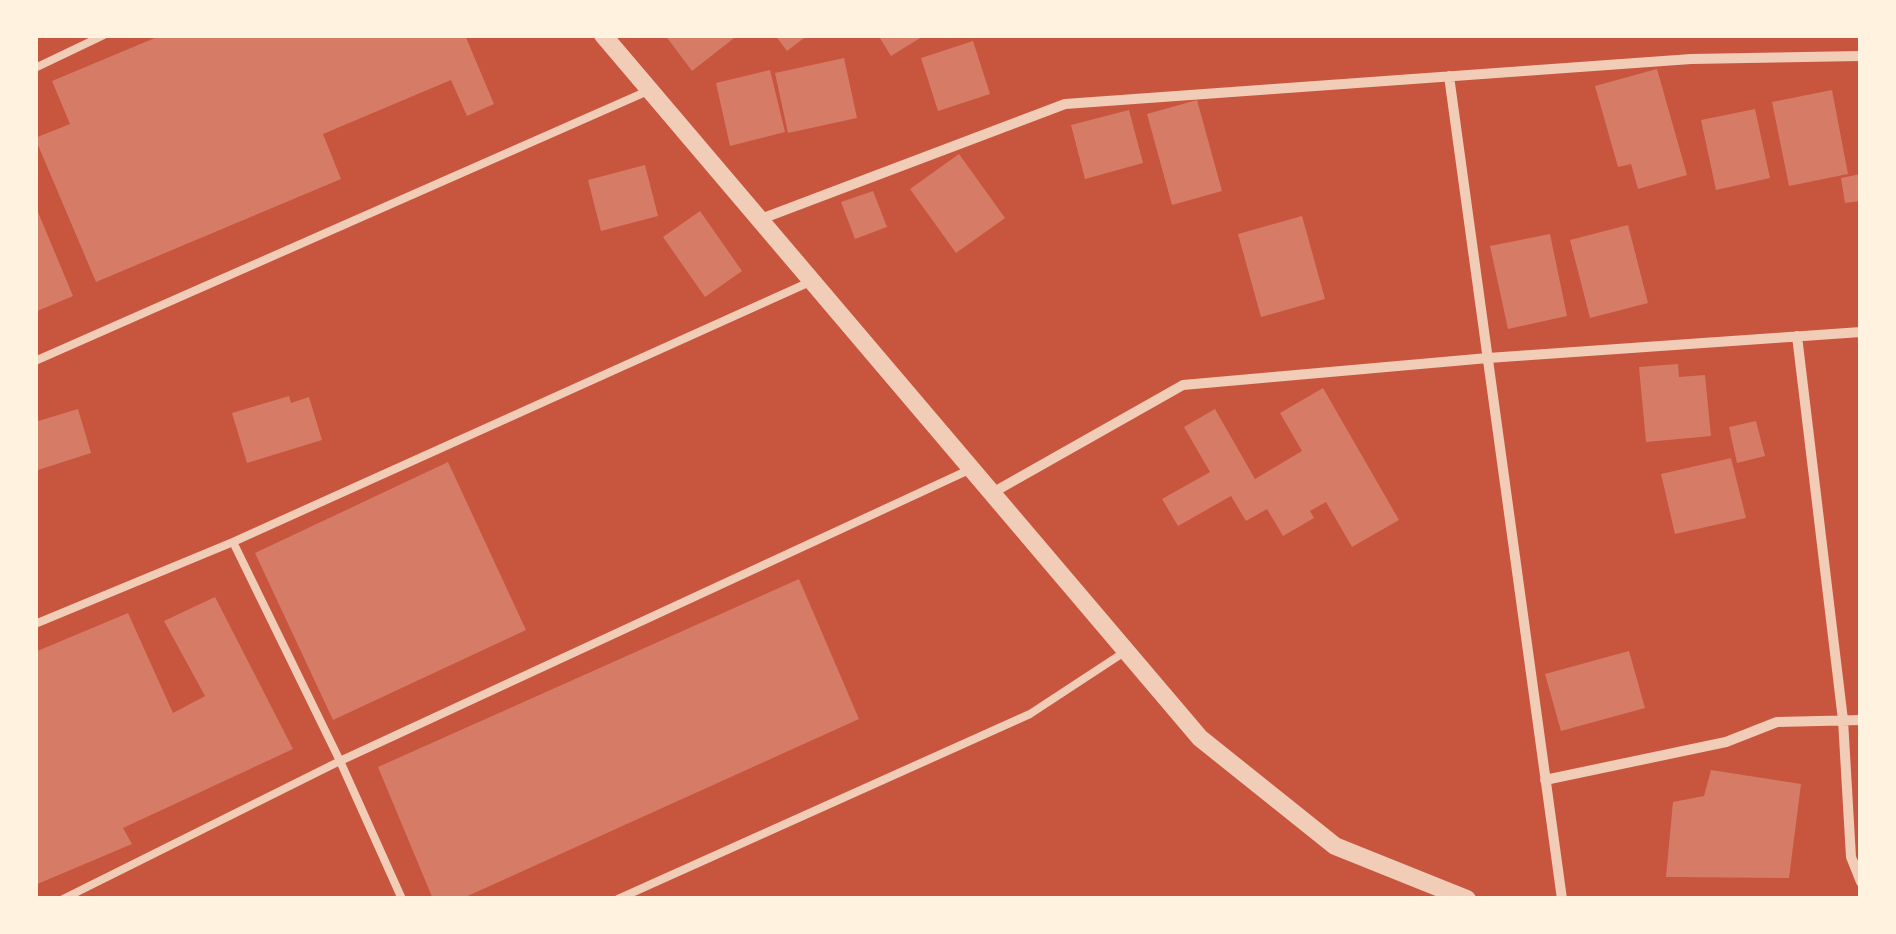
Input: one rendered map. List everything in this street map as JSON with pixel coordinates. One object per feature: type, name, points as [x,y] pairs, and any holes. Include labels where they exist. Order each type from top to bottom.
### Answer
[{"type":"street","points":[[602,35],[1200,738],[1335,846],[1467,899]]},
{"type":"street","points":[[760,219],[1065,104],[1691,59],[1861,56]]},
{"type":"street","points":[[1449,76],[1562,899]]},
{"type":"street","points":[[992,493],[1183,384],[1861,332]]},
{"type":"street","points":[[1796,336],[1843,720],[1851,857],[1861,882]]},
{"type":"street","points":[[1545,780],[1726,742],[1777,722],[1861,720]]},
{"type":"lane","points":[[35,68],[104,35]]},
{"type":"lane","points":[[35,361],[650,90]]},
{"type":"lane","points":[[35,624],[233,542],[812,280]]},
{"type":"lane","points":[[63,899],[340,761],[972,468]]},
{"type":"lane","points":[[233,542],[340,761],[402,899]]},
{"type":"lane","points":[[618,899],[1030,714],[1126,651]]},
{"type":"building","points":[[162,35],[465,35],[494,104],[467,116],[451,80],[323,134],[341,179],[96,282],[35,138],[70,124],[52,81]]},
{"type":"building","points":[[665,35],[738,35],[692,71]]},
{"type":"building","points":[[775,35],[808,35],[787,51]]},
{"type":"building","points":[[878,35],[925,35],[891,56]]},
{"type":"building","points":[[973,41],[990,94],[938,111],[921,58]]},
{"type":"building","points":[[844,58],[857,118],[788,133],[775,73]]},
{"type":"building","points":[[1657,69],[1687,175],[1638,189],[1631,164],[1618,167],[1595,86]]},
{"type":"building","points":[[770,70],[785,132],[730,146],[716,83]]},
{"type":"building","points":[[1832,90],[1848,174],[1789,186],[1772,102]]},
{"type":"building","points":[[1197,100],[1222,191],[1172,205],[1147,114]]},
{"type":"building","points":[[1755,109],[1770,178],[1716,190],[1701,120]]},
{"type":"building","points":[[1129,110],[1143,163],[1085,179],[1071,125]]},
{"type":"building","points":[[959,154],[1005,218],[956,253],[910,189]]},
{"type":"building","points":[[645,165],[658,216],[601,231],[588,180]]},
{"type":"building","points":[[1861,174],[1861,201],[1845,203],[1841,178]]},
{"type":"building","points":[[873,191],[887,227],[855,239],[841,202]]},
{"type":"building","points":[[35,205],[73,296],[35,312]]},
{"type":"building","points":[[700,211],[742,271],[705,297],[663,237]]},
{"type":"building","points":[[1302,216],[1325,299],[1261,317],[1238,234]]},
{"type":"building","points":[[1628,225],[1648,303],[1590,318],[1570,240]]},
{"type":"building","points":[[1550,234],[1567,316],[1508,329],[1490,246]]},
{"type":"building","points":[[1678,364],[1679,377],[1705,375],[1711,436],[1646,442],[1639,367]]},
{"type":"building","points":[[1323,388],[1399,520],[1352,547],[1326,502],[1310,511],[1314,518],[1283,536],[1267,509],[1246,521],[1231,496],[1178,526],[1162,499],[1210,472],[1184,427],[1215,409],[1255,479],[1302,451],[1280,413]]},
{"type":"building","points":[[289,396],[291,403],[309,397],[322,440],[247,463],[232,413]]},
{"type":"building","points":[[78,409],[91,453],[35,471],[35,422]]},
{"type":"building","points":[[1756,421],[1765,456],[1737,463],[1729,427]]},
{"type":"building","points":[[1731,458],[1746,518],[1675,534],[1661,474]]},
{"type":"building","points":[[448,462],[526,630],[333,720],[255,553]]},
{"type":"building","points":[[799,579],[859,719],[461,899],[433,899],[378,767]]},
{"type":"building","points":[[215,597],[293,749],[123,828],[132,844],[35,885],[35,652],[128,613],[173,713],[205,696],[164,621]]},
{"type":"building","points":[[1629,651],[1645,708],[1561,731],[1545,674]]},
{"type":"building","points":[[1711,770],[1801,784],[1789,878],[1666,877],[1673,802],[1704,796]]}]
